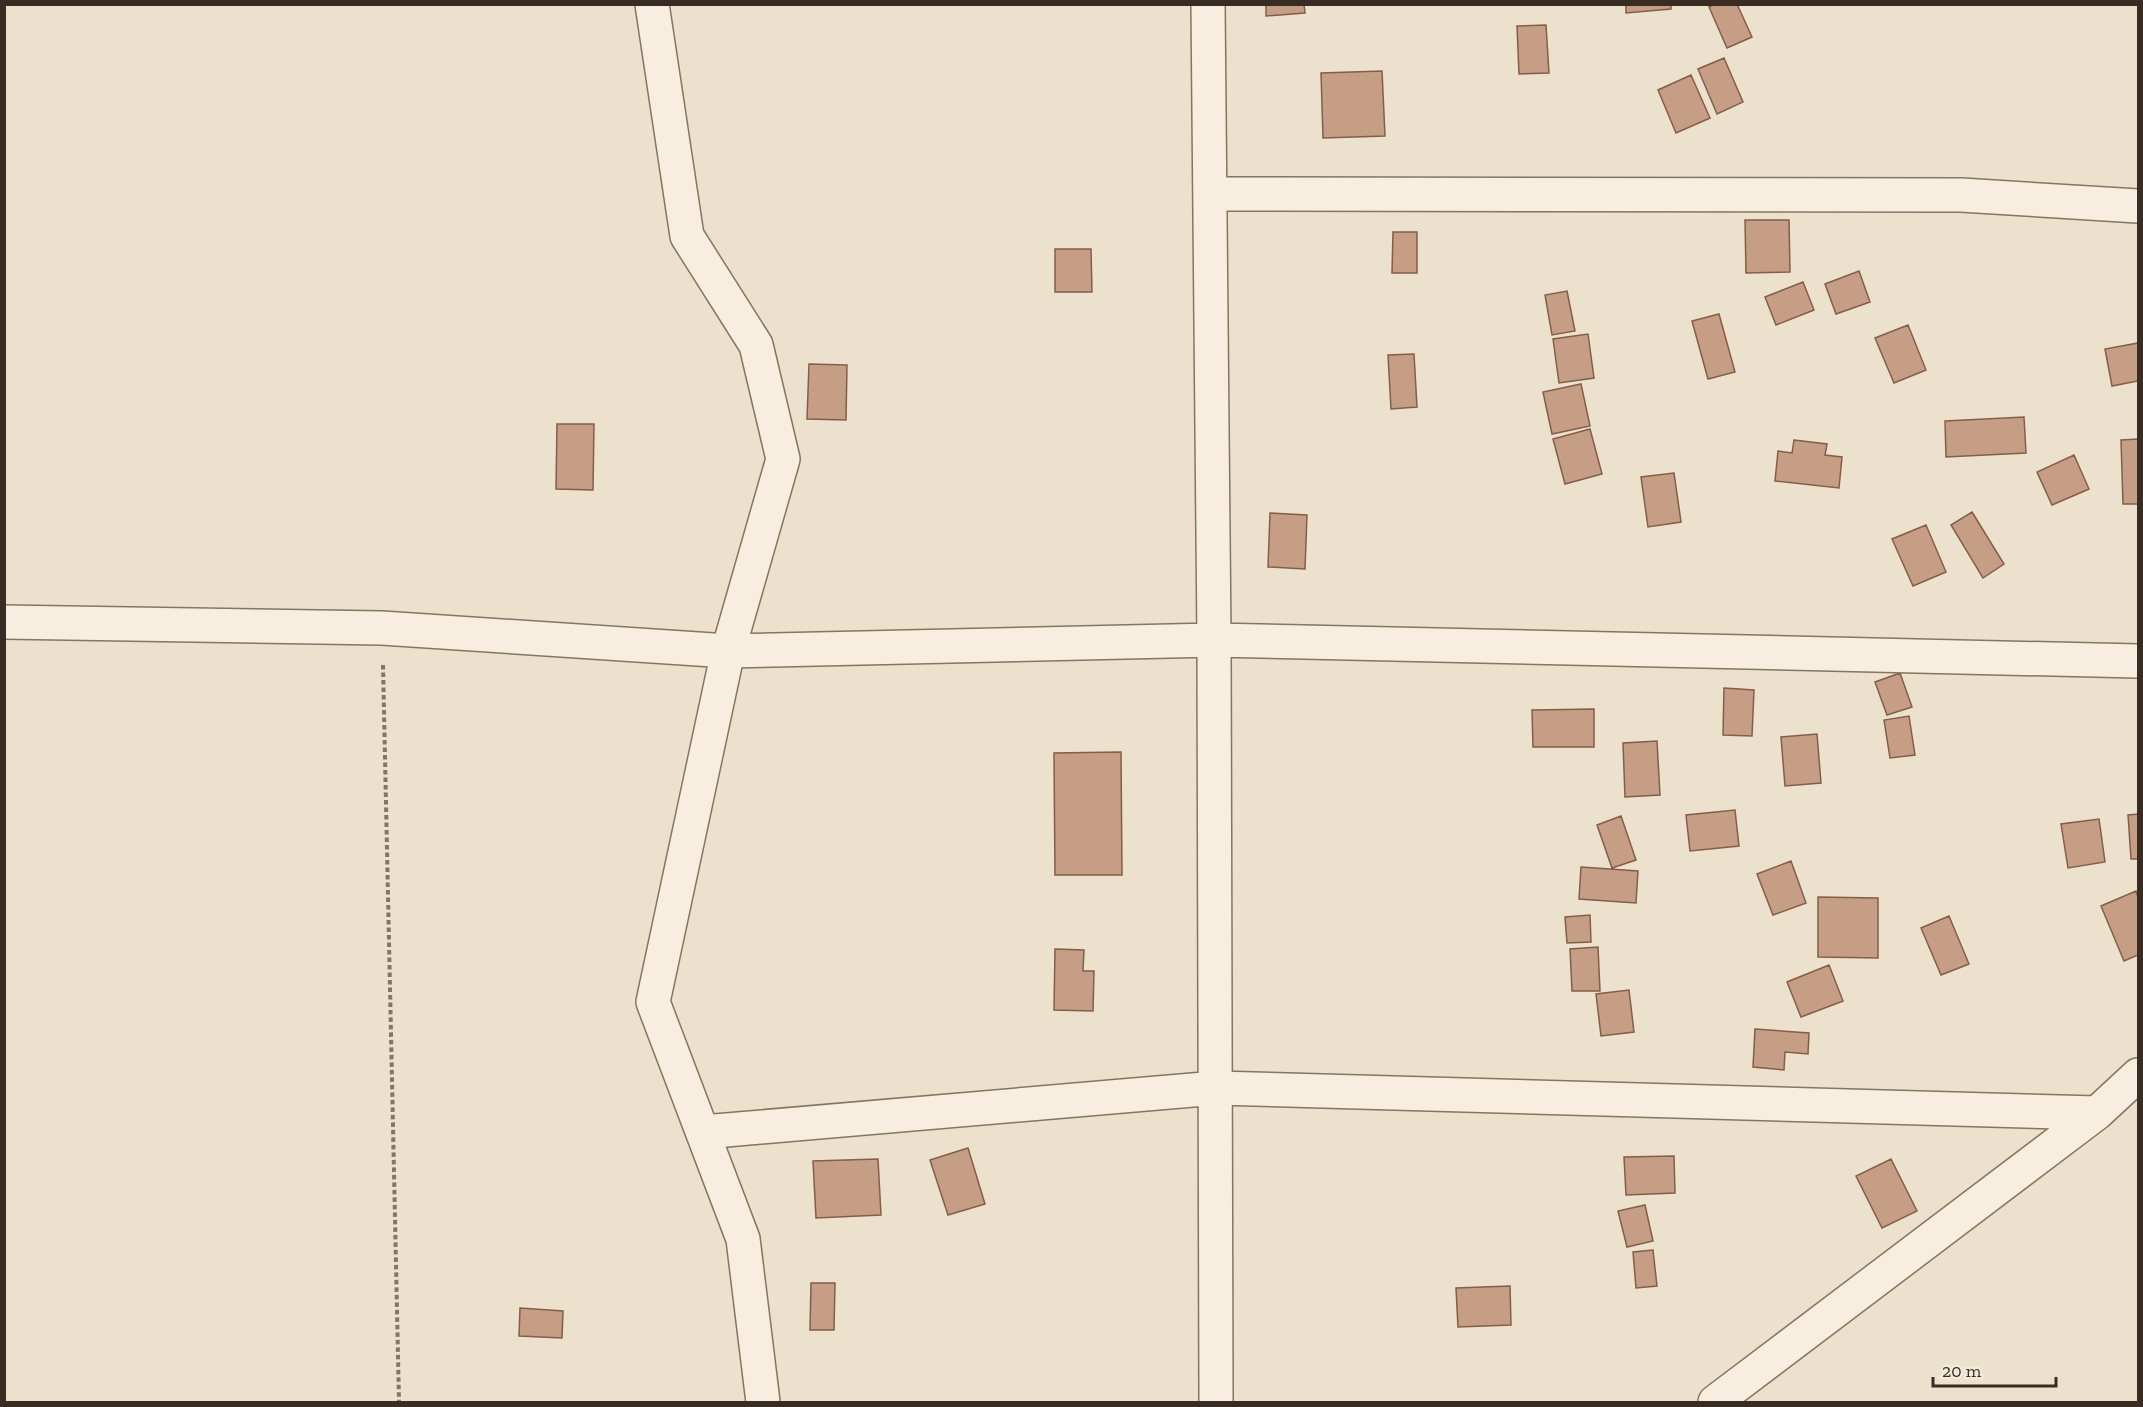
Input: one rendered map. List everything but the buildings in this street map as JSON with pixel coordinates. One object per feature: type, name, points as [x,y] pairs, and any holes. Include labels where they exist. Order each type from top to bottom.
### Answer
[{"type":"street","points":[[652,4],[687,236],[756,345],[783,459],[728,651],[653,1002],[743,1239],[763,1402]]},
{"type":"street","points":[[1208,4],[1214,640],[1216,1402]]},
{"type":"street","points":[[1210,194],[1961,195],[2139,206]]},
{"type":"street","points":[[4,622],[382,628],[728,651],[1214,640],[2139,661]]},
{"type":"street","points":[[1715,1402],[2097,1113],[2139,1075]]},
{"type":"street","points":[[703,1132],[1216,1088],[2097,1113]]},
{"type":"path","points":[[382,628],[399,1402]]}]
